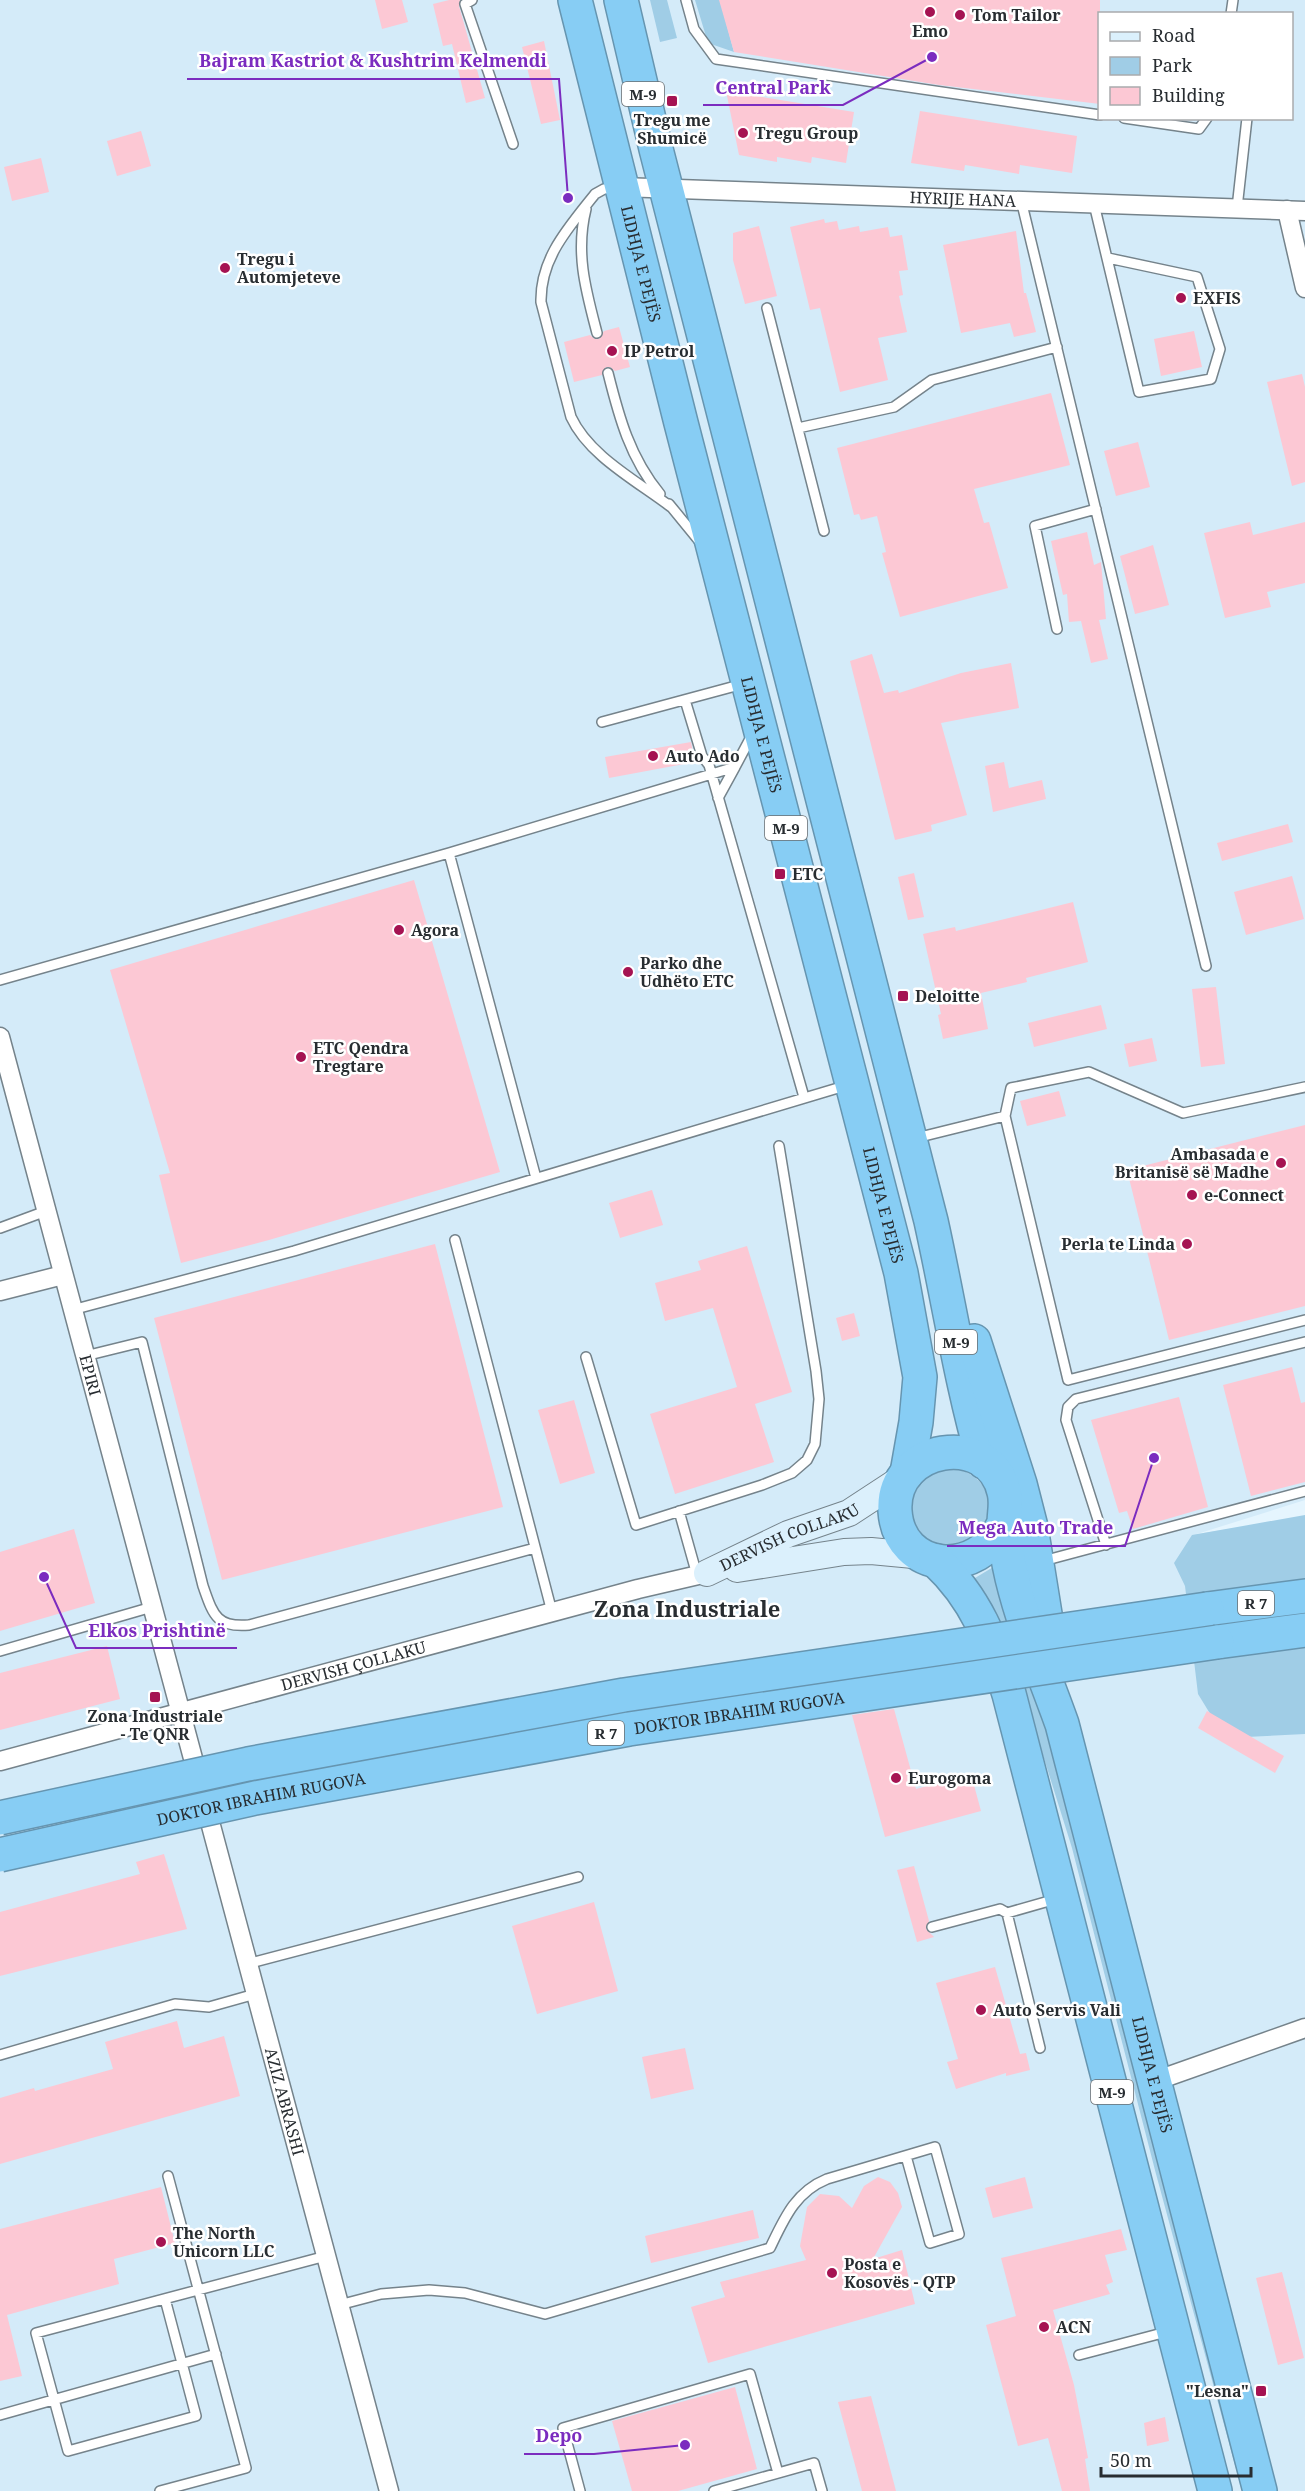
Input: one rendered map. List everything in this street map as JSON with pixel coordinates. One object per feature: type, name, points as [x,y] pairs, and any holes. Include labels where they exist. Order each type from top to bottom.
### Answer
[{"type":"highway","name":"LIDHJA E PEJËS","points":[[575,0],[717,563],[901,1273],[916,1352],[919,1400],[905,1474],[897,1493],[895,1512],[904,1537],[953,1577],[971,1600],[997,1656],[1215,2491]]},
{"type":"highway","name":"LIDHJA E PEJËS","points":[[621,0],[667,189],[931,1221],[947,1294],[960,1373],[984,1462],[996,1474],[1004,1490],[1006,1506],[1004,1523],[1012,1577],[1022,1612],[1062,1724],[1260,2491]]},
{"type":"highway","points":[[931,1221],[960,1298],[1017,1473],[1038,1563],[1062,1724]]},
{"type":"highway","points":[[905,1474],[929,1455],[944,1452],[972,1455],[984,1462]]},
{"type":"highway","points":[[930,1559],[964,1561],[978,1556],[994,1542],[1004,1523]]},
{"type":"highway","name":"DOKTOR IBRAHIM RUGOVA","points":[[0,1818],[259,1762],[624,1695],[1305,1596]]},
{"type":"highway","name":"DOKTOR IBRAHIM RUGOVA","points":[[0,1854],[255,1798],[617,1731],[1305,1630]]},
{"type":"street","name":"HYRIJE HANA","points":[[621,187],[1296,210]]},
{"type":"street","points":[[1296,210],[1305,288]]},
{"type":"street","name":"EPIRI","points":[[0,1037],[180,1714]]},
{"type":"street","points":[[0,1291],[63,1275]]},
{"type":"street","name":"DERVISH COLLAKU","points":[[702,1574],[788,1534],[849,1513],[905,1474]]},
{"type":"street","name":"DERVISH COLLAKU","points":[[702,1574],[844,1552],[871,1551],[930,1559]]},
{"type":"street","name":"DERVISH ÇOLLAKU","points":[[0,1761],[552,1612],[702,1574]]},
{"type":"street","name":"AZIZ ABRASHI","points":[[180,1714],[389,2491]]},
{"type":"street","points":[[1155,2081],[1305,2028]]},
{"type":"lane","points":[[472,0],[465,4],[513,144]]},
{"type":"lane","points":[[686,0],[694,29],[716,59],[1098,115]]},
{"type":"lane","points":[[1138,120],[1199,129],[1206,120]]},
{"type":"lane","points":[[1237,208],[1247,120]]},
{"type":"lane","points":[[621,187],[604,189],[595,194],[554,248],[540,285],[541,302],[571,417],[579,434],[671,507]]},
{"type":"lane","points":[[1022,200],[1206,966]]},
{"type":"lane","points":[[587,204],[580,244],[580,262],[597,333]]},
{"type":"lane","points":[[1094,204],[1139,392],[1211,379],[1220,349],[1197,277],[1108,258]]},
{"type":"lane","points":[[767,308],[825,531]]},
{"type":"lane","points":[[798,428],[894,407],[932,380],[1057,347]]},
{"type":"lane","points":[[608,373],[620,418],[636,459],[646,477],[717,563]]},
{"type":"lane","points":[[1057,629],[1035,526],[1096,509]]},
{"type":"lane","points":[[602,722],[748,683]]},
{"type":"lane","points":[[686,700],[702,756],[712,774],[804,1097]]},
{"type":"lane","points":[[718,798],[758,723]]},
{"type":"lane","points":[[0,980],[449,853],[735,767]]},
{"type":"lane","points":[[449,853],[536,1178]]},
{"type":"lane","points":[[1305,1087],[1183,1113],[1089,1072],[1011,1088],[1005,1116],[1068,1380],[1305,1320]]},
{"type":"lane","points":[[72,1310],[294,1251],[852,1084]]},
{"type":"lane","points":[[910,1139],[1005,1116]]},
{"type":"lane","points":[[586,1356],[636,1525],[762,1485],[792,1473],[807,1460],[815,1444],[819,1399],[779,1146]]},
{"type":"lane","points":[[0,1228],[46,1211]]},
{"type":"lane","points":[[456,1240],[552,1612]]},
{"type":"lane","points":[[85,1356],[142,1342],[203,1586],[216,1617],[225,1624],[249,1625],[535,1548]]},
{"type":"lane","points":[[1106,1545],[1066,1420],[1068,1407],[1076,1399],[1305,1342]]},
{"type":"lane","points":[[1038,1563],[1305,1491]]},
{"type":"lane","points":[[679,1511],[702,1574]]},
{"type":"lane","points":[[0,1651],[152,1607]]},
{"type":"lane","points":[[247,1964],[578,1877]]},
{"type":"lane","points":[[932,1927],[1000,1909],[1007,1913],[1062,1898]]},
{"type":"lane","points":[[1007,1913],[1040,2048]]},
{"type":"lane","points":[[0,2055],[174,2004],[209,2007],[255,1994]]},
{"type":"lane","points":[[339,2305],[381,2294],[429,2290],[465,2293],[545,2314],[770,2248],[788,2212],[812,2186],[906,2156],[935,2147],[960,2234],[930,2243],[906,2156]]},
{"type":"lane","points":[[160,2491],[246,2468],[168,2176]]},
{"type":"lane","points":[[165,2299],[196,2416],[68,2451],[36,2333],[326,2256]]},
{"type":"lane","points":[[1079,2355],[1173,2331]]},
{"type":"lane","points":[[0,2415],[216,2354]]},
{"type":"lane","points":[[580,2491],[564,2428],[750,2374],[778,2474]]},
{"type":"lane","points":[[714,2491],[814,2463],[822,2491]]},
{"type":"shaded area","points":[[0,0],[1305,0],[1305,1500],[1197,1534],[1305,1517],[1305,2491],[0,2491]]},
{"type":"green space","points":[[650,0],[667,0],[677,38],[660,42]]},
{"type":"green space","points":[[695,0],[720,0],[734,52],[708,43]]},
{"type":"green space","points":[[951,1469],[966,1472],[979,1480],[987,1493],[990,1508],[987,1523],[979,1536],[966,1544],[951,1547],[936,1544],[923,1536],[915,1523],[912,1508],[915,1493],[923,1480],[936,1472]]},
{"type":"green space","points":[[1305,1515],[1305,1734],[1225,1738],[1198,1694],[1185,1586],[1174,1563],[1192,1535]]},
{"type":"green space","points":[[1000,1563],[1072,1810],[1253,2491],[1242,2491],[1156,2174],[1072,1848],[1007,1640],[975,1578]]},
{"type":"building","points":[[375,0],[402,0],[408,22],[382,29]]},
{"type":"building","points":[[460,0],[459,6],[485,98],[466,103],[452,44],[443,46],[433,4]]},
{"type":"building","points":[[719,0],[1100,0],[1098,104],[939,85],[734,52]]},
{"type":"building","points":[[544,41],[560,120],[541,124],[522,47]]},
{"type":"building","points":[[726,91],[854,112],[846,163],[812,157],[811,163],[777,157],[777,162],[739,155]]},
{"type":"building","points":[[920,111],[1077,136],[1072,173],[1020,165],[1019,174],[965,165],[964,171],[911,163]]},
{"type":"building","points":[[141,131],[151,166],[117,176],[107,141]]},
{"type":"building","points":[[41,158],[49,192],[12,201],[4,167]]},
{"type":"building","points":[[824,219],[825,223],[837,221],[839,230],[859,226],[860,232],[888,227],[890,237],[902,235],[908,270],[899,271],[903,295],[899,296],[907,332],[878,338],[888,380],[840,392],[820,308],[810,310],[790,227]]},
{"type":"building","points":[[759,226],[777,296],[745,304],[733,260],[733,233]]},
{"type":"building","points":[[1016,231],[1024,293],[1026,293],[1036,332],[1014,337],[1010,323],[961,333],[943,245]]},
{"type":"building","points":[[619,327],[630,367],[615,371],[606,367],[602,375],[574,382],[564,342],[590,335],[599,339],[604,331]]},
{"type":"building","points":[[1194,331],[1202,367],[1161,376],[1154,339]]},
{"type":"building","points":[[1302,374],[1305,387],[1305,482],[1292,486],[1267,382]]},
{"type":"building","points":[[1051,393],[1070,465],[974,489],[984,523],[989,522],[1008,588],[900,617],[882,553],[886,552],[877,516],[861,520],[859,514],[854,515],[837,448]]},
{"type":"building","points":[[1138,442],[1150,487],[1116,496],[1104,451]]},
{"type":"building","points":[[1250,522],[1253,535],[1305,522],[1305,583],[1267,592],[1271,607],[1225,618],[1204,533]]},
{"type":"building","points":[[1087,532],[1094,565],[1101,562],[1106,619],[1099,620],[1108,659],[1091,663],[1081,621],[1069,622],[1067,594],[1063,595],[1051,541]]},
{"type":"building","points":[[1153,545],[1169,605],[1135,614],[1120,556]]},
{"type":"building","points":[[872,654],[884,693],[898,690],[899,693],[961,673],[1011,663],[1019,708],[941,723],[967,815],[931,825],[932,831],[895,840],[850,661]]},
{"type":"building","points":[[691,742],[695,762],[609,778],[605,757]]},
{"type":"building","points":[[1004,762],[1009,788],[1042,780],[1046,799],[993,812],[985,766]]},
{"type":"building","points":[[1288,824],[1293,842],[1222,861],[1217,843]]},
{"type":"building","points":[[914,873],[924,917],[908,920],[898,877]]},
{"type":"building","points":[[1292,876],[1304,919],[1246,935],[1234,892]]},
{"type":"building","name":"ETC Qendra Tregtare","points":[[414,880],[500,1172],[269,1240],[181,1263],[159,1175],[170,1173],[110,970]]},
{"type":"building","points":[[1073,902],[1088,962],[1026,978],[1027,982],[981,993],[988,1029],[943,1039],[938,1015],[941,1014],[923,934],[955,927],[956,931]]},
{"type":"building","points":[[1216,987],[1225,1064],[1201,1067],[1192,989]]},
{"type":"building","points":[[1101,1005],[1107,1029],[1034,1047],[1028,1023]]},
{"type":"building","points":[[1152,1038],[1157,1061],[1129,1067],[1124,1044]]},
{"type":"building","points":[[1059,1091],[1066,1116],[1027,1126],[1020,1101]]},
{"type":"building","points":[[1305,1125],[1305,1306],[1169,1340],[1127,1170]]},
{"type":"building","points":[[652,1190],[663,1225],[620,1238],[609,1203]]},
{"type":"building","points":[[435,1244],[503,1507],[222,1580],[154,1318]]},
{"type":"building","points":[[747,1246],[792,1392],[755,1404],[774,1462],[675,1494],[650,1414],[737,1387],[713,1308],[665,1321],[655,1283],[701,1270],[698,1261]]},
{"type":"building","points":[[854,1313],[860,1336],[842,1341],[836,1318]]},
{"type":"building","points":[[1292,1367],[1301,1403],[1305,1402],[1305,1482],[1251,1496],[1223,1385]]},
{"type":"building","points":[[1179,1397],[1208,1507],[1133,1529],[1127,1511],[1119,1513],[1091,1420]]},
{"type":"building","points":[[574,1400],[595,1473],[560,1484],[538,1410]]},
{"type":"building","points":[[74,1529],[95,1603],[0,1631],[0,1552]]},
{"type":"building","points":[[107,1646],[120,1699],[0,1730],[0,1673]]},
{"type":"building","points":[[894,1709],[916,1789],[971,1774],[981,1811],[885,1837],[852,1715]]},
{"type":"building","points":[[1207,1711],[1284,1756],[1275,1773],[1198,1728]]},
{"type":"building","points":[[164,1854],[187,1929],[0,1976],[0,1912],[140,1874],[136,1862]]},
{"type":"building","points":[[914,1866],[929,1921],[926,1929],[934,1937],[917,1942],[897,1870]]},
{"type":"building","points":[[594,1902],[618,1991],[537,2014],[512,1926]]},
{"type":"building","points":[[995,1967],[1020,2054],[1026,2053],[1030,2070],[1006,2076],[1006,2073],[956,2089],[947,2062],[958,2059],[936,1983]]},
{"type":"building","points":[[177,2021],[184,2048],[224,2036],[240,2096],[0,2164],[0,2098],[34,2088],[35,2091],[113,2069],[105,2042]]},
{"type":"building","points":[[685,2048],[694,2089],[651,2099],[642,2057]]},
{"type":"building","name":"Posta e Kosovës - QTP","points":[[878,2177],[890,2182],[898,2193],[902,2207],[873,2259],[902,2250],[915,2304],[708,2363],[691,2307],[725,2297],[720,2282],[806,2260],[800,2246],[807,2207],[820,2194],[839,2196],[852,2208],[864,2186]]},
{"type":"building","points":[[1025,2177],[1033,2208],[993,2218],[985,2188]]},
{"type":"building","points":[[161,2187],[175,2243],[114,2259],[119,2284],[7,2315],[22,2376],[0,2381],[0,2229]]},
{"type":"building","points":[[753,2210],[759,2238],[651,2263],[645,2236]]},
{"type":"building","points":[[1121,2229],[1127,2250],[1105,2255],[1113,2282],[1106,2285],[1110,2294],[1053,2310],[1074,2385],[1088,2458],[1085,2459],[1090,2491],[1062,2491],[1048,2438],[1018,2446],[986,2325],[1016,2316],[1001,2258]]},
{"type":"building","points":[[1282,2272],[1304,2358],[1278,2365],[1256,2278]]},
{"type":"building","points":[[735,2387],[757,2469],[678,2491],[632,2491],[612,2421]]},
{"type":"building","points":[[871,2396],[896,2491],[862,2491],[838,2402]]},
{"type":"building","points":[[1165,2417],[1169,2441],[1147,2446],[1144,2423]]},
{"type":"place","name":"Emo","points":[[930,12]]},
{"type":"place","name":"Tom Tailor","points":[[960,15]]},
{"type":"place","name":"Central Park","points":[[932,57]]},
{"type":"place","name":"Tregu me Shumicë","points":[[672,101]]},
{"type":"place","name":"Tregu Group","points":[[743,133]]},
{"type":"place","name":"Bajram Kastriot & Kushtrim Kelmendi","points":[[568,198]]},
{"type":"place","name":"Tregu i Automjeteve","points":[[225,268]]},
{"type":"place","name":"EXFIS","points":[[1181,298]]},
{"type":"place","name":"IP Petrol","points":[[612,351]]},
{"type":"place","name":"Auto Ado","points":[[653,756]]},
{"type":"place","name":"ETC","points":[[780,874]]},
{"type":"place","name":"Agora","points":[[399,930]]},
{"type":"place","name":"Parko dhe Udhëto ETC","points":[[628,972]]},
{"type":"place","name":"Deloitte","points":[[903,996]]},
{"type":"place","name":"ETC Qendra Tregtare","points":[[301,1057]]},
{"type":"place","name":"Ambasada e Britanisë së Madhe","points":[[1281,1163]]},
{"type":"place","name":"e-Connect","points":[[1192,1195]]},
{"type":"place","name":"Perla te Linda","points":[[1187,1244]]},
{"type":"place","name":"Mega Auto Trade","points":[[1154,1458]]},
{"type":"place","name":"Elkos Prishtinë","points":[[44,1577]]},
{"type":"place","name":"Zona Industriale - Te QNR","points":[[155,1697]]},
{"type":"place","name":"Eurogoma","points":[[896,1778]]},
{"type":"place","name":"Auto Servis Vali","points":[[981,2010]]},
{"type":"place","name":"The North Unicorn LLC","points":[[161,2242]]},
{"type":"place","name":"Posta e Kosovës - QTP","points":[[832,2273]]},
{"type":"place","name":"ACN","points":[[1044,2327]]},
{"type":"place","name":"\"Lesna\"","points":[[1261,2391]]},
{"type":"place","name":"Depo","points":[[685,2445]]},
{"type":"district","name":"Zona Industriale","points":[[687,1608]]}]
